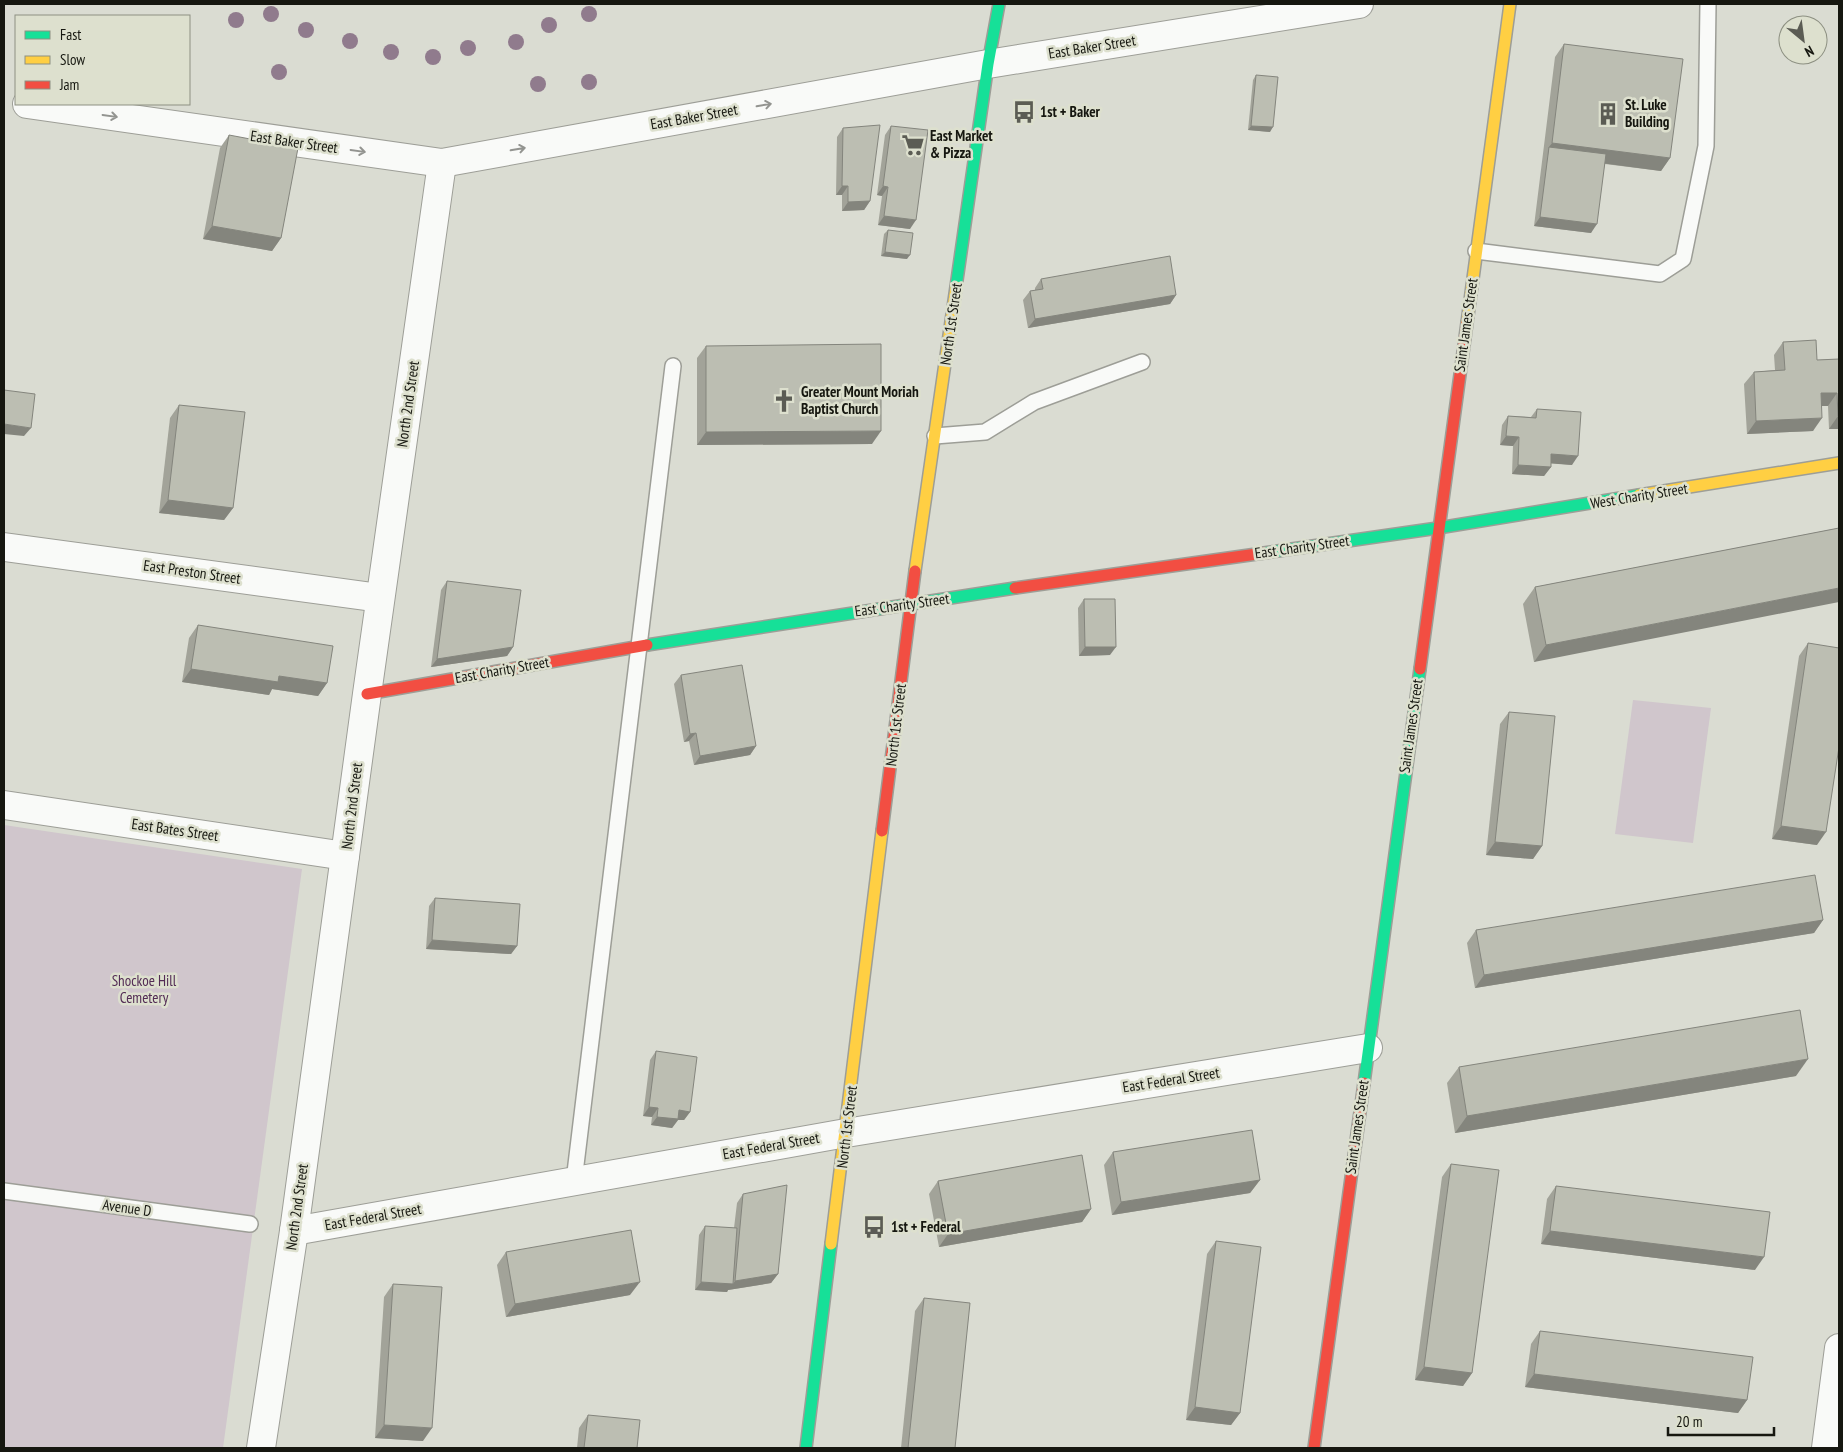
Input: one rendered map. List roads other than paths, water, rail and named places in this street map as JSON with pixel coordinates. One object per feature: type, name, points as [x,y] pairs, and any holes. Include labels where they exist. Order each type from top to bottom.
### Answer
[{"type":"street","name":"North 1st Street","points":[[806,1448],[911,603],[988,64],[999,4]]},
{"type":"street","name":"East Baker Street","points":[[34,105],[442,163],[988,64],[1359,4]]},
{"type":"street","name":"Saint James Street","points":[[1314,1448],[1510,4]]},
{"type":"street","name":"North 2nd Street","points":[[261,1448],[294,1231],[380,598],[442,163]]},
{"type":"street","name":"West Charity Street","points":[[1438,528],[1839,463]]},
{"type":"street","name":"East Charity Street","points":[[367,694],[639,646],[911,603],[1438,528]]},
{"type":"street","name":"East Preston Street","points":[[4,546],[380,598]]},
{"type":"street","name":"East Bates Street","points":[[4,804],[345,856]]},
{"type":"street","name":"East Federal Street","points":[[294,1231],[846,1133],[1368,1048]]},
{"type":"street","points":[[1826,1448],[1839,1348]]},
{"type":"lane","points":[[1476,251],[1660,274],[1683,259],[1706,146],[1708,4]]},
{"type":"lane","points":[[935,436],[985,432],[1034,402],[1142,362]]},
{"type":"lane","points":[[574,1181],[673,366]]},
{"type":"lane","name":"Avenue D","points":[[4,1191],[250,1224]]},
{"type":"place","name":"1st + Baker","points":[[1024,112]]},
{"type":"place","name":"St. Luke Building","points":[[1608,114]]},
{"type":"place","name":"East Market & Pizza","points":[[913,145]]},
{"type":"place","name":"Greater Mount Moriah Baptist Church","points":[[784,401]]},
{"type":"place","name":"1st + Federal","points":[[874,1227]]},
{"type":"park label","name":"Shockoe Hill Cemetery","points":[[144,990]]}]
